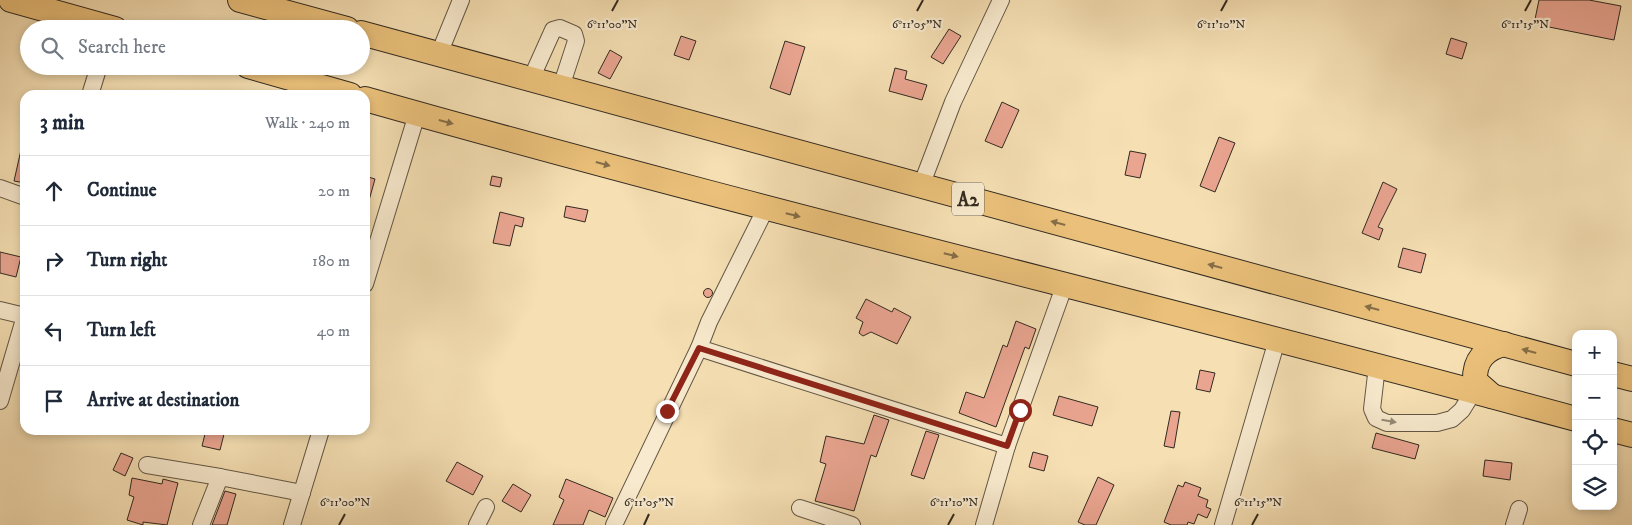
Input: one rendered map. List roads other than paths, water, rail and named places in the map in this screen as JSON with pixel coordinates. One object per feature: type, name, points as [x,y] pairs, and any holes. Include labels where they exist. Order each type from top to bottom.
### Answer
[{"type":"highway","points":[[11,0],[83,20]]},
{"type":"highway","points":[[240,0],[314,20]]},
{"type":"highway","name":"A2","points":[[370,35],[1572,363]]},
{"type":"highway","points":[[280,75],[332,90]]},
{"type":"highway","points":[[370,100],[766,208],[1065,284],[1572,419]]},
{"type":"highway","points":[[1482,394],[1475,381],[1477,364],[1485,352],[1492,347],[1504,344]]},
{"type":"highway","points":[[1617,375],[1632,379]]},
{"type":"highway","points":[[1617,431],[1632,435]]},
{"type":"street","points":[[439,54],[461,0]]},
{"type":"street","points":[[921,186],[953,102],[1001,0]]},
{"type":"street","points":[[530,79],[553,30],[560,28],[574,34],[576,41],[561,87]]},
{"type":"street","points":[[92,90],[96,75]]},
{"type":"street","points":[[370,260],[417,114]]},
{"type":"street","points":[[0,188],[20,195]]},
{"type":"street","points":[[614,525],[699,348],[709,322],[766,208]]},
{"type":"street","points":[[984,525],[1007,446],[1065,284]]},
{"type":"street","points":[[0,310],[20,315]]},
{"type":"street","points":[[0,401],[20,333]]},
{"type":"street","points":[[1223,525],[1278,340]]},
{"type":"street","points":[[699,348],[1007,446]]},
{"type":"street","points":[[1376,366],[1372,409],[1376,418],[1387,422],[1437,423],[1452,419],[1482,394]]},
{"type":"street","points":[[292,525],[319,435]]},
{"type":"street","points":[[146,465],[302,493]]},
{"type":"street","points":[[200,525],[220,477]]},
{"type":"street","points":[[477,525],[486,507]]},
{"type":"street","points":[[800,508],[852,525]]},
{"type":"street","points":[[1514,525],[1519,509]]}]
